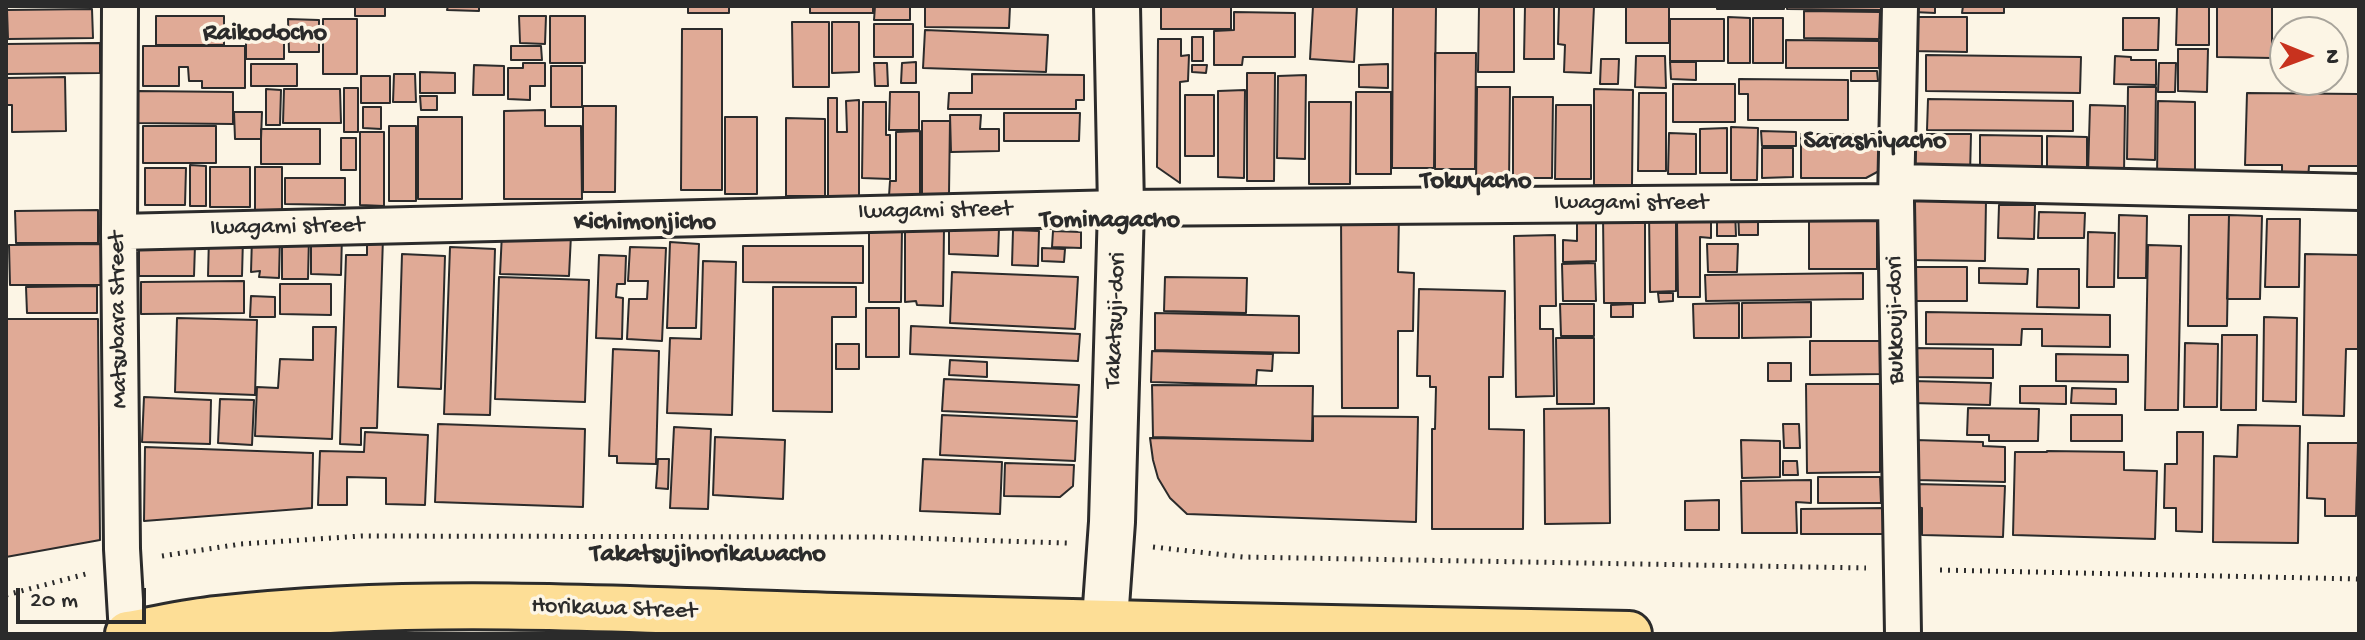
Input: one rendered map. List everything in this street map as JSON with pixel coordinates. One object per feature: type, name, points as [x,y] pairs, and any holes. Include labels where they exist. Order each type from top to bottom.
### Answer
[{"type":"main road","name":"Horikawa Street","points":[[128,634],[213,619],[300,611],[431,606],[1104,629],[1629,634]]},
{"type":"street","name":"Matsubara Street","points":[[120,6],[123,564],[128,634]]},
{"type":"street","name":"Takatsuji-dori","points":[[1104,629],[1110,545],[1121,208],[1117,6]]},
{"type":"street","name":"Bukkouji-dori","points":[[1900,6],[1896,192],[1903,634]]},
{"type":"street","name":"Iwagami street","points":[[119,232],[1896,192],[2359,192]]},
{"type":"path","points":[[6,595],[123,564],[241,544],[362,536],[878,537],[1158,547],[1243,557],[2359,579]]},
{"type":"building","points":[[355,6],[385,6],[385,16],[355,16]]},
{"type":"building","points":[[448,6],[479,6],[479,11],[447,10]]},
{"type":"building","points":[[688,6],[729,6],[729,13],[688,13]]},
{"type":"building","points":[[810,6],[873,6],[873,13],[810,13]]},
{"type":"building","points":[[875,6],[910,6],[910,20],[874,20]]},
{"type":"building","points":[[925,6],[1010,6],[1009,28],[925,27]]},
{"type":"building","points":[[1161,6],[1231,6],[1231,29],[1161,29]]},
{"type":"building","points":[[1313,6],[1357,6],[1354,62],[1310,59]]},
{"type":"building","points":[[1393,6],[1436,6],[1434,168],[1392,168]]},
{"type":"building","points":[[1479,6],[1514,6],[1514,72],[1478,72]]},
{"type":"building","points":[[1525,6],[1554,6],[1554,59],[1524,59]]},
{"type":"building","points":[[1559,6],[1594,6],[1591,73],[1564,72],[1565,45],[1558,44]]},
{"type":"building","points":[[1626,6],[1669,6],[1669,43],[1626,43]]},
{"type":"building","points":[[1717,6],[1784,6],[1784,9],[1717,9]]},
{"type":"building","points":[[1787,6],[1881,6],[1881,10],[1787,9]]},
{"type":"building","points":[[1913,6],[1935,6],[1935,13],[1913,12]]},
{"type":"building","points":[[1963,6],[2004,6],[2004,13],[1962,13]]},
{"type":"building","points":[[2177,6],[2209,6],[2209,45],[2176,45]]},
{"type":"building","points":[[2217,6],[2272,6],[2272,16],[2269,16],[2269,58],[2217,57]]},
{"type":"building","points":[[92,9],[93,38],[8,39],[7,10]]},
{"type":"building","points":[[1804,11],[1880,12],[1879,39],[1804,38]]},
{"type":"building","points":[[1234,12],[1295,13],[1295,57],[1243,57],[1242,65],[1214,65],[1214,31],[1234,30]]},
{"type":"building","points":[[156,16],[224,16],[224,45],[156,45]]},
{"type":"building","points":[[519,16],[546,16],[545,44],[520,43]]},
{"type":"building","points":[[550,16],[585,16],[585,63],[550,63]]},
{"type":"building","points":[[1728,17],[1750,18],[1750,63],[1728,63]]},
{"type":"building","points":[[1912,17],[1967,17],[1967,52],[1911,51]]},
{"type":"building","points":[[1753,18],[1783,18],[1783,63],[1753,63]]},
{"type":"building","points":[[2123,18],[2159,18],[2158,50],[2123,50]]},
{"type":"building","points":[[288,19],[319,20],[319,52],[289,52]]},
{"type":"building","points":[[323,19],[357,19],[357,74],[323,74]]},
{"type":"building","points":[[1670,19],[1724,19],[1724,61],[1670,61]]},
{"type":"building","points":[[792,22],[829,22],[829,87],[793,87]]},
{"type":"building","points":[[832,22],[859,22],[859,72],[832,73]]},
{"type":"building","points":[[874,24],[913,24],[913,57],[874,57]]},
{"type":"building","points":[[682,29],[722,29],[722,190],[681,190]]},
{"type":"building","points":[[925,30],[1048,35],[1046,72],[923,68]]},
{"type":"building","points":[[1192,37],[1203,37],[1203,61],[1192,61]]},
{"type":"building","points":[[246,39],[284,39],[284,59],[246,59]]},
{"type":"building","points":[[1158,39],[1181,39],[1181,56],[1189,55],[1188,81],[1180,82],[1180,183],[1157,167]]},
{"type":"building","points":[[1786,40],[1879,41],[1879,68],[1786,68]]},
{"type":"building","points":[[100,43],[100,73],[6,74],[6,44]]},
{"type":"building","points":[[143,46],[245,46],[245,88],[202,88],[202,81],[189,81],[188,67],[179,67],[179,86],[143,86]]},
{"type":"building","points":[[511,46],[541,46],[542,60],[511,60]]},
{"type":"building","points":[[2178,49],[2208,49],[2207,92],[2178,91]]},
{"type":"building","points":[[1435,53],[1476,53],[1475,169],[1435,169]]},
{"type":"building","points":[[1926,55],[2081,57],[2080,93],[1926,91]]},
{"type":"building","points":[[1636,56],[1665,56],[1666,88],[1635,87]]},
{"type":"building","points":[[2115,56],[2131,57],[2131,60],[2156,60],[2156,85],[2114,84]]},
{"type":"building","points":[[1601,59],[1619,59],[1618,84],[1600,84]]},
{"type":"building","points":[[916,62],[916,83],[901,83],[902,63]]},
{"type":"building","points":[[1670,62],[1696,62],[1696,80],[1671,79]]},
{"type":"building","points":[[523,63],[545,63],[545,86],[530,86],[530,100],[508,99],[508,68],[523,68]]},
{"type":"building","points":[[874,63],[887,63],[888,86],[875,86]]},
{"type":"building","points":[[2159,63],[2176,63],[2175,92],[2158,92]]},
{"type":"building","points":[[251,64],[297,64],[297,86],[251,86]]},
{"type":"building","points":[[1388,64],[1388,88],[1359,87],[1359,65]]},
{"type":"building","points":[[474,65],[504,66],[504,95],[473,95]]},
{"type":"building","points":[[1192,65],[1207,65],[1206,73],[1192,72]]},
{"type":"building","points":[[551,66],[582,66],[582,107],[551,107]]},
{"type":"building","points":[[1851,71],[1877,71],[1878,81],[1851,81]]},
{"type":"building","points":[[420,72],[455,73],[455,93],[420,93]]},
{"type":"building","points":[[1247,73],[1275,73],[1274,181],[1247,181]]},
{"type":"building","points":[[394,74],[415,74],[416,102],[393,102]]},
{"type":"building","points":[[972,74],[1084,75],[1084,100],[1076,100],[1076,109],[948,109],[949,93],[972,93]]},
{"type":"building","points":[[1306,75],[1305,159],[1277,158],[1278,76]]},
{"type":"building","points":[[361,76],[390,76],[390,103],[361,103]]},
{"type":"building","points":[[65,77],[66,131],[12,132],[12,105],[6,105],[6,78]]},
{"type":"building","points":[[1739,79],[1848,80],[1848,120],[1748,120],[1748,94],[1739,94]]},
{"type":"building","points":[[1673,84],[1735,84],[1735,122],[1673,122]]},
{"type":"building","points":[[1477,87],[1510,87],[1509,187],[1476,187]]},
{"type":"building","points":[[2128,87],[2156,87],[2155,160],[2127,159]]},
{"type":"building","points":[[344,88],[358,88],[358,132],[344,132]]},
{"type":"building","points":[[266,89],[281,90],[280,125],[266,125]]},
{"type":"building","points":[[284,89],[340,89],[341,123],[283,123]]},
{"type":"building","points":[[1594,89],[1633,90],[1632,185],[1594,185]]},
{"type":"building","points":[[1245,90],[1244,178],[1218,177],[1218,91]]},
{"type":"building","points":[[138,91],[233,92],[233,124],[137,123]]},
{"type":"building","points":[[890,92],[919,92],[919,130],[889,130]]},
{"type":"building","points":[[1356,92],[1391,92],[1391,174],[1356,174]]},
{"type":"building","points":[[1639,93],[1666,93],[1666,171],[1638,171]]},
{"type":"building","points":[[2247,93],[2269,93],[2269,96],[2359,94],[2359,166],[2309,166],[2308,179],[2282,179],[2282,165],[2245,165]]},
{"type":"building","points":[[1185,95],[1214,95],[1214,156],[1185,156]]},
{"type":"building","points":[[420,96],[437,96],[437,110],[421,110]]},
{"type":"building","points":[[1513,97],[1553,97],[1552,178],[1513,178]]},
{"type":"building","points":[[828,98],[837,98],[837,132],[847,132],[846,101],[859,100],[859,196],[828,196]]},
{"type":"building","points":[[1928,99],[2073,101],[2073,131],[1927,130]]},
{"type":"building","points":[[2158,101],[2195,102],[2195,178],[2157,177]]},
{"type":"building","points":[[863,102],[886,102],[890,179],[862,178]]},
{"type":"building","points":[[1309,102],[1351,102],[1350,184],[1309,184]]},
{"type":"building","points":[[1556,105],[1591,105],[1591,179],[1555,179]]},
{"type":"building","points":[[2090,105],[2125,106],[2124,173],[2088,173]]},
{"type":"building","points":[[583,106],[616,106],[615,192],[583,192]]},
{"type":"building","points":[[363,107],[381,107],[381,129],[363,128]]},
{"type":"building","points":[[545,110],[545,126],[581,126],[582,199],[504,199],[504,111]]},
{"type":"building","points":[[234,112],[262,112],[261,139],[235,139]]},
{"type":"building","points":[[1004,113],[1080,113],[1079,141],[1004,141]]},
{"type":"building","points":[[950,115],[981,115],[980,129],[999,129],[999,151],[951,152]]},
{"type":"building","points":[[418,117],[462,117],[462,199],[418,199]]},
{"type":"building","points":[[725,117],[757,117],[757,194],[725,194]]},
{"type":"building","points":[[786,118],[825,119],[825,196],[786,196]]},
{"type":"building","points":[[922,121],[950,121],[949,194],[922,194]]},
{"type":"building","points":[[143,126],[216,126],[216,163],[143,163]]},
{"type":"building","points":[[389,126],[416,126],[416,201],[389,201]]},
{"type":"building","points":[[1731,127],[1758,128],[1757,180],[1731,180]]},
{"type":"building","points":[[1727,128],[1727,173],[1700,173],[1700,129]]},
{"type":"building","points":[[261,129],[320,129],[320,164],[261,164]]},
{"type":"building","points":[[920,131],[920,196],[889,196],[890,181],[896,181],[896,132]]},
{"type":"building","points":[[1761,131],[1796,132],[1796,146],[1762,146]]},
{"type":"building","points":[[360,132],[384,132],[384,206],[360,205]]},
{"type":"building","points":[[1669,133],[1696,134],[1696,174],[1668,174]]},
{"type":"building","points":[[1801,134],[1879,134],[1879,171],[1866,178],[1801,178]]},
{"type":"building","points":[[1911,134],[1971,134],[1970,175],[1911,174]]},
{"type":"building","points":[[1980,135],[2042,136],[2042,175],[1980,174]]},
{"type":"building","points":[[2047,136],[2087,137],[2087,180],[2047,180]]},
{"type":"building","points":[[341,138],[356,138],[356,170],[341,170]]},
{"type":"building","points":[[1762,148],[1793,148],[1793,177],[1762,178]]},
{"type":"building","points":[[190,165],[206,166],[206,206],[190,206]]},
{"type":"building","points":[[210,167],[250,167],[250,207],[210,207]]},
{"type":"building","points":[[255,167],[282,167],[282,210],[255,210]]},
{"type":"building","points":[[145,168],[186,168],[185,205],[145,205]]},
{"type":"building","points":[[285,178],[345,178],[345,205],[285,204]]},
{"type":"building","points":[[1911,199],[1986,200],[1985,261],[1910,260]]},
{"type":"building","points":[[1999,205],[2035,205],[2034,239],[1998,238]]},
{"type":"building","points":[[1717,209],[1735,210],[1736,236],[1717,236]]},
{"type":"building","points":[[1758,209],[1758,235],[1739,235],[1738,210]]},
{"type":"building","points":[[98,210],[98,243],[16,243],[15,211]]},
{"type":"building","points":[[1341,212],[1399,213],[1398,272],[1414,273],[1413,331],[1398,331],[1398,408],[1342,408]]},
{"type":"building","points":[[1649,212],[1676,212],[1676,291],[1650,292]]},
{"type":"building","points":[[2039,212],[2085,213],[2084,238],[2038,238]]},
{"type":"building","points":[[1809,213],[1877,213],[1877,269],[1809,269]]},
{"type":"building","points":[[1603,215],[1645,215],[1645,303],[1604,303]]},
{"type":"building","points":[[2119,215],[2147,216],[2146,278],[2118,278]]},
{"type":"building","points":[[2189,215],[2229,215],[2227,326],[2188,326]]},
{"type":"building","points":[[2229,215],[2262,216],[2260,299],[2227,299]]},
{"type":"building","points":[[2267,219],[2300,219],[2299,287],[2265,287]]},
{"type":"building","points":[[1677,220],[1711,220],[1711,238],[1700,237],[1700,297],[1678,297]]},
{"type":"building","points":[[1577,223],[1596,223],[1596,261],[1563,262],[1563,240],[1577,241]]},
{"type":"building","points":[[949,226],[999,228],[998,256],[949,254]]},
{"type":"building","points":[[869,228],[902,228],[901,302],[869,302]]},
{"type":"building","points":[[905,228],[944,228],[943,306],[905,302]]},
{"type":"building","points":[[1013,230],[1039,231],[1038,266],[1012,265]]},
{"type":"building","points":[[1053,231],[1081,232],[1081,248],[1052,247]]},
{"type":"building","points":[[2088,232],[2115,233],[2114,287],[2087,287]]},
{"type":"building","points":[[502,233],[571,235],[569,276],[500,274]]},
{"type":"building","points":[[311,234],[342,235],[341,275],[311,274]]},
{"type":"building","points":[[1555,235],[1556,306],[1540,306],[1540,329],[1553,329],[1554,396],[1516,397],[1514,236]]},
{"type":"building","points":[[282,236],[309,237],[308,279],[282,279]]},
{"type":"building","points":[[209,237],[243,238],[242,276],[208,276]]},
{"type":"building","points":[[252,237],[280,237],[279,278],[259,277],[260,271],[251,272]]},
{"type":"building","points":[[367,237],[383,237],[377,428],[361,428],[361,445],[340,444],[346,255],[367,255]]},
{"type":"building","points":[[670,242],[699,244],[696,328],[667,328]]},
{"type":"building","points":[[102,244],[103,285],[10,285],[9,245]]},
{"type":"building","points":[[139,244],[195,245],[194,276],[139,276]]},
{"type":"building","points":[[1707,244],[1738,244],[1737,272],[1708,272]]},
{"type":"building","points":[[2148,245],[2181,246],[2178,410],[2145,410]]},
{"type":"building","points":[[743,246],[863,246],[863,283],[743,282]]},
{"type":"building","points":[[450,247],[495,249],[490,415],[444,414]]},
{"type":"building","points":[[630,247],[666,248],[662,341],[627,339],[629,299],[647,299],[648,281],[628,281]]},
{"type":"building","points":[[1042,248],[1065,249],[1064,262],[1042,261]]},
{"type":"building","points":[[402,254],[445,256],[441,389],[398,387]]},
{"type":"building","points":[[2305,254],[2359,255],[2359,349],[2346,349],[2344,416],[2303,415]]},
{"type":"building","points":[[599,255],[626,256],[625,284],[617,284],[616,297],[623,298],[622,339],[596,338]]},
{"type":"building","points":[[703,261],[736,262],[732,415],[667,413],[670,338],[701,339]]},
{"type":"building","points":[[1595,263],[1596,301],[1563,301],[1562,264]]},
{"type":"building","points":[[1911,267],[1967,267],[1967,301],[1911,301]]},
{"type":"building","points":[[1979,268],[2028,269],[2027,284],[1979,283]]},
{"type":"building","points":[[2038,269],[2079,269],[2079,308],[2037,307]]},
{"type":"building","points":[[952,272],[1078,277],[1075,329],[950,323]]},
{"type":"building","points":[[1863,273],[1863,299],[1706,301],[1705,275]]},
{"type":"building","points":[[499,277],[589,280],[585,402],[495,399]]},
{"type":"building","points":[[1165,277],[1247,278],[1246,313],[1164,311]]},
{"type":"building","points":[[244,281],[244,313],[141,314],[141,282]]},
{"type":"building","points":[[280,284],[331,284],[331,315],[280,314]]},
{"type":"building","points":[[97,286],[97,313],[27,313],[26,287]]},
{"type":"building","points":[[773,287],[856,287],[856,317],[832,317],[832,412],[773,411]]},
{"type":"building","points":[[1419,289],[1505,291],[1503,377],[1489,377],[1489,429],[1524,430],[1523,529],[1432,529],[1432,429],[1435,429],[1436,387],[1430,387],[1430,376],[1417,376]]},
{"type":"building","points":[[1658,293],[1673,293],[1673,301],[1659,302]]},
{"type":"building","points":[[251,296],[275,297],[275,317],[250,317]]},
{"type":"building","points":[[1811,302],[1811,337],[1742,338],[1742,303]]},
{"type":"building","points":[[1739,303],[1739,338],[1694,338],[1693,304]]},
{"type":"building","points":[[1560,304],[1594,304],[1594,336],[1561,336]]},
{"type":"building","points":[[1633,304],[1633,317],[1611,317],[1611,305]]},
{"type":"building","points":[[866,308],[899,308],[899,357],[866,357]]},
{"type":"building","points":[[1926,312],[2110,315],[2110,347],[2042,346],[2042,329],[2022,329],[2021,345],[1926,344]]},
{"type":"building","points":[[1155,313],[1299,316],[1299,353],[1155,350]]},
{"type":"building","points":[[2264,317],[2297,318],[2296,402],[2263,401]]},
{"type":"building","points":[[177,318],[257,320],[255,395],[175,392]]},
{"type":"building","points":[[6,319],[98,319],[100,540],[6,557]]},
{"type":"building","points":[[911,326],[1080,334],[1078,361],[910,354]]},
{"type":"building","points":[[313,327],[336,327],[332,439],[255,436],[257,387],[278,388],[280,359],[313,360]]},
{"type":"building","points":[[2222,335],[2257,335],[2256,410],[2221,410]]},
{"type":"building","points":[[1556,338],[1594,338],[1594,404],[1557,404]]},
{"type":"building","points":[[1810,341],[1881,341],[1881,374],[1810,375]]},
{"type":"building","points":[[2185,343],[2218,344],[2217,407],[2184,407]]},
{"type":"building","points":[[836,344],[859,344],[859,369],[836,369]]},
{"type":"building","points":[[1913,348],[1993,349],[1993,378],[1912,377]]},
{"type":"building","points":[[613,349],[659,351],[656,464],[617,463],[617,456],[609,456]]},
{"type":"building","points":[[1152,351],[1273,354],[1272,371],[1257,370],[1256,385],[1151,382]]},
{"type":"building","points":[[2056,354],[2128,355],[2128,382],[2056,381]]},
{"type":"building","points":[[950,360],[987,362],[987,377],[949,375]]},
{"type":"building","points":[[1768,363],[1791,363],[1791,381],[1768,381]]},
{"type":"building","points":[[944,379],[1079,385],[1077,417],[942,411]]},
{"type":"building","points":[[1912,381],[1991,383],[1990,405],[1912,403]]},
{"type":"building","points":[[1806,384],[1880,384],[1880,472],[1807,473]]},
{"type":"building","points":[[1152,385],[1313,386],[1312,441],[1153,437]]},
{"type":"building","points":[[2020,386],[2066,386],[2066,404],[2020,403]]},
{"type":"building","points":[[2072,388],[2116,389],[2116,404],[2071,403]]},
{"type":"building","points":[[144,397],[211,400],[210,444],[142,442]]},
{"type":"building","points":[[220,399],[254,400],[252,445],[218,443]]},
{"type":"building","points":[[1609,408],[1610,523],[1545,524],[1544,409]]},
{"type":"building","points":[[1968,408],[2039,409],[2038,441],[1989,441],[1989,435],[1967,435]]},
{"type":"building","points":[[942,415],[1077,421],[1075,461],[940,455]]},
{"type":"building","points":[[2071,415],[2122,415],[2122,441],[2071,441]]},
{"type":"building","points":[[1313,416],[1418,417],[1416,522],[1187,514],[1170,498],[1158,478],[1150,438],[1313,441]]},
{"type":"building","points":[[438,424],[585,429],[583,507],[435,502]]},
{"type":"building","points":[[1783,424],[1799,424],[1800,448],[1784,448]]},
{"type":"building","points":[[2238,425],[2300,426],[2298,543],[2213,542],[2214,456],[2237,457]]},
{"type":"building","points":[[674,427],[711,429],[708,509],[670,508]]},
{"type":"building","points":[[365,432],[428,435],[425,505],[386,504],[386,478],[347,477],[347,505],[318,505],[320,451],[364,452]]},
{"type":"building","points":[[2177,432],[2203,432],[2202,532],[2176,531],[2176,508],[2164,508],[2165,464],[2177,464]]},
{"type":"building","points":[[715,437],[785,440],[783,499],[713,495]]},
{"type":"building","points":[[1741,440],[1780,441],[1780,477],[1742,478]]},
{"type":"building","points":[[1915,440],[1983,442],[1983,446],[2005,447],[2005,482],[1915,480]]},
{"type":"building","points":[[2308,443],[2358,443],[2356,516],[2325,516],[2325,499],[2307,498]]},
{"type":"building","points":[[145,447],[313,453],[312,508],[144,521]]},
{"type":"building","points":[[2015,452],[2124,452],[2124,470],[2157,471],[2155,539],[2013,535]]},
{"type":"building","points":[[658,459],[669,459],[668,489],[656,488]]},
{"type":"building","points":[[923,459],[1002,462],[1000,514],[920,511]]},
{"type":"building","points":[[1783,461],[1797,461],[1798,475],[1783,475]]},
{"type":"building","points":[[1005,463],[1074,465],[1073,486],[1060,497],[1004,496]]},
{"type":"building","points":[[1818,477],[1880,477],[1881,503],[1818,503]]},
{"type":"building","points":[[1811,480],[1811,503],[1796,502],[1797,533],[1742,533],[1741,481]]},
{"type":"building","points":[[1915,484],[2005,486],[2003,537],[1922,535],[1922,508],[1914,507]]},
{"type":"building","points":[[1719,500],[1719,530],[1685,530],[1685,501]]},
{"type":"building","points":[[1886,508],[1886,534],[1801,534],[1801,509]]},
{"type":"district","name":"Raikodocho","points":[[265,35]]},
{"type":"district","name":"Sarashiyacho","points":[[1875,143]]},
{"type":"district","name":"Tokuyacho","points":[[1476,183]]},
{"type":"district","name":"Tominagacho","points":[[1110,222]]},
{"type":"district","name":"Kichimonjicho","points":[[645,224]]},
{"type":"district","name":"Takatsujihorikawacho","points":[[708,556]]}]
